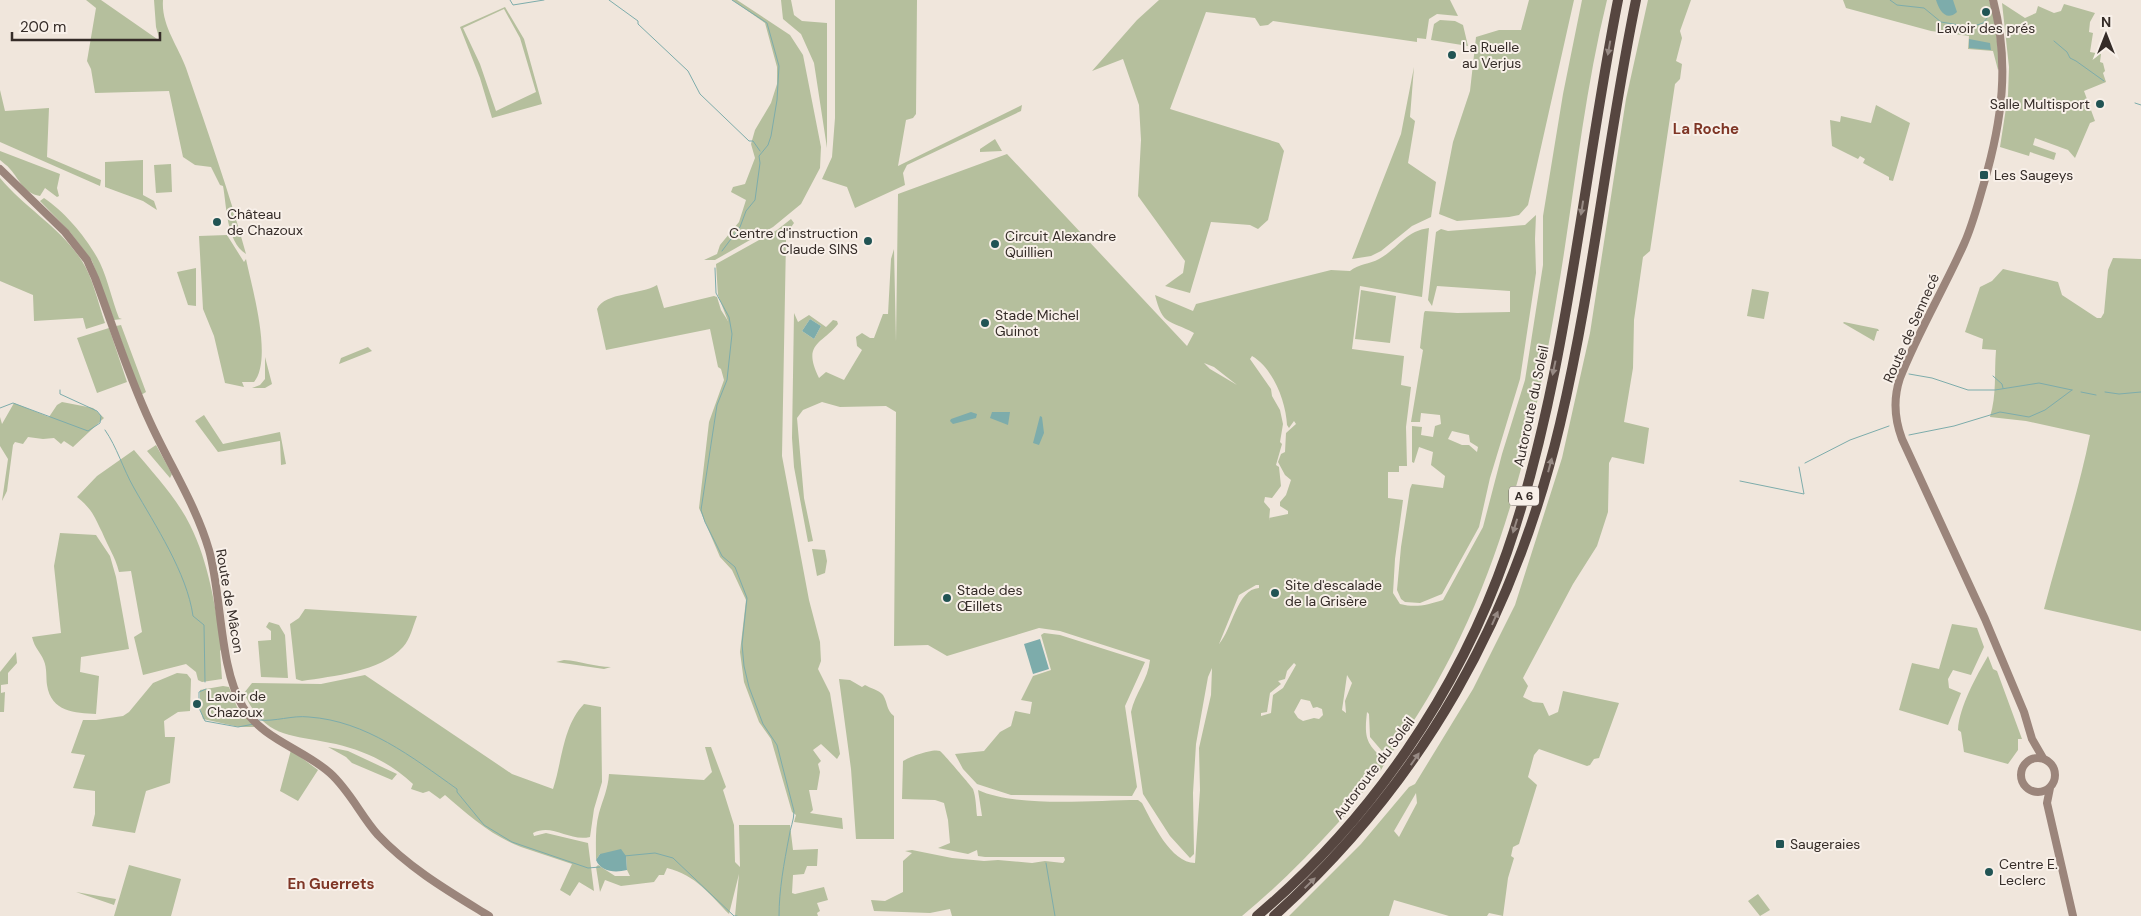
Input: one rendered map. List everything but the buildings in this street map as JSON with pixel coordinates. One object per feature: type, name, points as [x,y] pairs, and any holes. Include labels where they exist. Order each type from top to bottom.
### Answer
[{"type":"highway","name":"Autoroute du Soleil","points":[[1257,916],[1334,842],[1397,764],[1449,683],[1494,587],[1523,500],[1544,412],[1565,309],[1618,0]]},
{"type":"highway","name":"Autoroute du Soleil","points":[[1274,916],[1341,851],[1411,764],[1462,683],[1508,589],[1539,503],[1571,374],[1636,0]]},
{"type":"street","name":"Route de Sennecé","points":[[1993,0],[2003,47],[2004,77],[2002,106],[1992,154],[1970,229],[1904,369],[1896,391],[1896,423],[1984,619],[2024,712],[2032,739],[2043,758]]},
{"type":"street","name":"Route de Mâcon","points":[[0,169],[65,232],[87,260],[134,386],[206,539],[216,578],[232,682],[241,703],[255,722],[330,773],[342,785],[377,834],[400,856],[443,888],[489,916]]},
{"type":"street","name":"Route de Sennecé","points":[[2029,760],[2032,739]]},
{"type":"street","points":[[2047,803],[2034,792],[2024,787],[2020,777],[2022,768],[2029,760],[2043,758],[2051,764],[2055,774],[2047,803],[2073,916]]},
{"type":"street","points":[[2034,792],[2039,793],[2050,788]]},
{"type":"green space","points":[[86,0],[101,0],[160,41],[156,27],[154,0],[163,0],[167,27],[186,68],[225,184],[246,254],[239,248],[231,232],[223,186],[220,185],[211,167],[195,165],[183,157],[169,91],[95,93],[91,69],[87,61],[96,8]]},
{"type":"green space","points":[[732,0],[737,0],[790,35],[803,55],[821,147],[820,168],[801,204],[773,227],[715,260],[704,260],[717,254],[720,245],[739,222],[746,200],[731,192],[733,187],[745,184],[755,158],[751,144],[755,130],[771,103],[777,84],[777,67],[765,23]]},
{"type":"green space","points":[[781,0],[791,0],[794,15],[802,21],[827,23],[827,148],[814,63],[801,34],[783,19]]},
{"type":"green space","points":[[835,0],[917,0],[916,114],[913,118],[906,120],[898,166],[1022,105],[1021,111],[907,165],[903,173],[905,185],[855,208],[847,187],[822,179],[832,157],[835,118]]},
{"type":"green space","points":[[1159,0],[1450,0],[1458,16],[1437,14],[1429,19],[1426,39],[1417,38],[1417,42],[1273,21],[1268,25],[1260,26],[1255,18],[1206,12],[1170,109],[1279,143],[1284,151],[1268,220],[1258,229],[1250,225],[1211,222],[1190,293],[1165,286],[1183,273],[1185,261],[1138,196],[1141,140],[1139,105],[1123,59],[1092,71],[1137,20]]},
{"type":"green space","points":[[1529,0],[1574,0],[1528,205],[1519,215],[1457,221],[1439,214],[1453,142],[1470,91],[1476,37],[1499,30],[1521,30]]},
{"type":"green space","points":[[1582,0],[1607,0],[1591,74],[1546,358],[1518,479],[1500,538],[1479,596],[1453,652],[1423,706],[1388,758],[1370,737],[1369,714],[1367,712],[1366,734],[1368,740],[1374,750],[1386,761],[1381,770],[1343,817],[1291,872],[1242,916],[952,916],[950,909],[930,913],[874,911],[871,900],[885,901],[903,892],[903,861],[912,853],[905,851],[912,850],[952,858],[984,861],[998,860],[1032,863],[1045,861],[1063,863],[1065,860],[1064,857],[985,857],[978,856],[977,850],[968,854],[938,848],[950,843],[944,803],[935,800],[902,799],[903,761],[915,755],[937,750],[940,751],[973,789],[977,816],[982,816],[978,790],[994,796],[1034,801],[1138,800],[1142,803],[1170,849],[1186,861],[1195,863],[1200,790],[1199,748],[1211,695],[1212,668],[1208,677],[1196,744],[1193,793],[1194,854],[1190,858],[1170,836],[1143,794],[1131,712],[1147,674],[1150,660],[1060,631],[1039,628],[947,656],[928,645],[894,646],[896,412],[886,406],[840,407],[822,402],[803,410],[797,418],[804,498],[813,541],[808,542],[794,467],[792,438],[794,313],[798,322],[809,315],[826,327],[833,320],[837,321],[838,324],[816,346],[812,358],[819,378],[826,372],[844,380],[862,350],[857,346],[856,337],[862,333],[870,338],[874,338],[883,314],[888,314],[891,259],[894,249],[896,342],[898,194],[1007,154],[1187,346],[1194,333],[1168,321],[1161,312],[1155,295],[1193,311],[1196,304],[1331,270],[1350,271],[1379,259],[1408,236],[1429,228],[1422,297],[1360,286],[1352,349],[1404,356],[1401,385],[1411,387],[1406,427],[1407,466],[1399,466],[1399,472],[1388,472],[1388,498],[1403,500],[1395,559],[1393,593],[1400,604],[1411,606],[1437,602],[1443,600],[1483,527],[1502,454],[1525,380],[1543,265],[1543,216],[1563,94]],"holes":[[[810,319],[821,326],[814,339],[802,331]],[[1252,356],[1266,369],[1277,386],[1284,406],[1287,425],[1289,428],[1294,421],[1296,424],[1286,433],[1285,452],[1281,454],[1278,462],[1285,475],[1291,480],[1286,495],[1280,502],[1280,506],[1288,511],[1288,514],[1269,518],[1270,509],[1264,502],[1265,497],[1272,498],[1281,486],[1279,467],[1276,465],[1282,444],[1280,442],[1283,424],[1280,410],[1272,396],[1271,389],[1250,359]],[[1204,363],[1214,367],[1237,385],[1210,369]],[[1259,585],[1259,588],[1251,590],[1240,602],[1224,638],[1219,644],[1239,595]],[[1294,663],[1296,665],[1283,688],[1273,695],[1271,713],[1261,716],[1261,713],[1267,712],[1270,693],[1281,684],[1278,681],[1285,679],[1287,671]],[[1347,675],[1352,683],[1345,701],[1346,713],[1342,710]],[[1301,699],[1310,701],[1313,708],[1322,709],[1323,715],[1319,719],[1314,718],[1303,721],[1294,712]]]},
{"type":"green space","points":[[1648,0],[1691,0],[1680,31],[1682,38],[1676,61],[1682,64],[1680,79],[1675,84],[1650,251],[1643,257],[1634,320],[1633,368],[1624,422],[1649,428],[1644,464],[1612,457],[1609,463],[1608,512],[1597,546],[1573,584],[1523,678],[1528,686],[1523,697],[1533,702],[1543,703],[1549,716],[1558,712],[1563,691],[1619,703],[1599,758],[1594,759],[1587,766],[1539,749],[1534,755],[1528,777],[1537,785],[1519,844],[1513,847],[1511,856],[1514,858],[1508,878],[1503,916],[1489,913],[1487,916],[1449,916],[1394,900],[1389,916],[1289,916],[1361,844],[1409,787],[1415,784],[1473,689],[1515,605],[1562,458],[1590,333],[1626,99]],"holes":[[[1416,793],[1417,803],[1399,837],[1394,831]]]},
{"type":"green space","points":[[1843,0],[1989,0],[1994,16],[2000,67],[1998,70],[1993,51],[1968,49],[1969,36],[1931,31],[1846,8]]},
{"type":"green space","points":[[2002,3],[2025,18],[2036,13],[2038,6],[2054,13],[2061,11],[2064,4],[2095,13],[2090,22],[2089,32],[2093,33],[2090,52],[2101,54],[2100,62],[2103,63],[2105,71],[2103,73],[2106,82],[2084,91],[2095,121],[2090,123],[2075,158],[2068,150],[2035,138],[2033,145],[2056,153],[2054,160],[2030,152],[2029,156],[2000,147],[2008,95],[2009,67]]},
{"type":"green space","points":[[505,7],[524,39],[542,104],[492,118],[480,78],[460,27]],"holes":[[[504,9],[520,38],[536,92],[496,111],[480,64],[463,28]]]},
{"type":"green space","points":[[1440,20],[1455,21],[1463,25],[1468,46],[1431,40],[1434,24]]},
{"type":"green space","points":[[1414,67],[1410,117],[1415,121],[1408,163],[1436,182],[1431,217],[1412,226],[1381,251],[1371,256],[1352,259],[1401,134]]},
{"type":"green space","points":[[0,90],[5,111],[49,108],[47,157],[101,180],[100,186],[0,142]]},
{"type":"green space","points":[[1876,105],[1910,123],[1893,181],[1863,163],[1865,159],[1860,156],[1858,159],[1832,146],[1830,120],[1840,122],[1841,116],[1871,123]]},
{"type":"green space","points":[[995,139],[1002,151],[980,152],[980,149]]},
{"type":"green space","points":[[0,151],[60,174],[57,188],[59,196],[57,197],[45,188],[40,196],[22,186],[9,168],[0,160]]},
{"type":"green space","points":[[143,160],[143,195],[154,201],[157,210],[143,201],[105,187],[105,162]]},
{"type":"green space","points":[[171,164],[172,192],[156,193],[154,165]]},
{"type":"green space","points":[[0,178],[20,199],[64,238],[82,261],[95,291],[105,323],[86,329],[83,318],[34,321],[33,295],[0,281]]},
{"type":"green space","points":[[44,198],[68,218],[89,245],[100,263],[119,318],[122,319],[114,320],[92,261],[70,232],[40,201]]},
{"type":"green space","points":[[1536,215],[1536,273],[1520,379],[1490,478],[1479,527],[1442,594],[1420,603],[1405,602],[1401,599],[1397,590],[1401,547],[1410,489],[1412,484],[1443,488],[1445,476],[1431,465],[1433,452],[1419,447],[1414,463],[1412,462],[1412,426],[1422,427],[1421,435],[1433,437],[1435,426],[1441,424],[1440,415],[1421,413],[1420,422],[1411,422],[1423,350],[1420,348],[1424,313],[1425,311],[1457,313],[1510,312],[1510,291],[1437,286],[1432,306],[1428,300],[1436,232],[1441,229],[1448,231],[1525,225]],"holes":[[[1452,431],[1469,435],[1470,442],[1478,447],[1477,452],[1469,445],[1462,445],[1448,439]]]},
{"type":"green space","points":[[791,219],[794,223],[787,233],[786,240],[782,456],[809,600],[820,642],[821,661],[818,669],[830,693],[840,754],[837,759],[821,744],[813,750],[821,761],[818,764],[820,772],[817,790],[809,790],[813,810],[810,813],[842,818],[843,829],[794,822],[796,815],[792,812],[771,739],[759,722],[744,682],[740,652],[746,600],[732,570],[720,557],[699,508],[709,422],[724,380],[721,369],[718,367],[710,329],[606,350],[597,309],[601,303],[608,299],[642,291],[657,285],[664,308],[714,296],[717,297],[721,310],[728,321],[718,295],[716,264],[777,230]]},
{"type":"green space","points":[[227,235],[244,262],[246,259],[259,323],[262,357],[259,371],[254,382],[242,382],[244,387],[225,383],[214,336],[203,309],[199,236]]},
{"type":"green space","points":[[2113,258],[2141,259],[2141,631],[2044,609],[2090,435],[2026,421],[1990,417],[1994,392],[1996,350],[1982,349],[1983,339],[1965,332],[1980,287],[1992,281],[2003,269],[2058,282],[2062,295],[2097,318],[2101,318],[2104,313],[2108,270]]},
{"type":"green space","points":[[196,268],[196,306],[188,305],[177,272]]},
{"type":"green space","points":[[1752,289],[1769,292],[1764,319],[1747,316]]},
{"type":"green space","points":[[1361,290],[1396,296],[1390,343],[1355,339]]},
{"type":"green space","points":[[1844,322],[1878,329],[1879,331],[1877,331],[1874,341]]},
{"type":"green space","points":[[121,325],[146,392],[141,395],[116,326]]},
{"type":"green space","points":[[109,328],[127,382],[97,393],[77,338]]},
{"type":"green space","points":[[368,347],[372,351],[339,364],[341,358]]},
{"type":"green space","points":[[265,357],[272,384],[265,388],[252,388],[260,385],[265,379]]},
{"type":"green space","points":[[62,402],[93,408],[104,418],[73,447],[64,441],[61,444],[54,438],[28,437],[23,444],[15,442],[7,491],[2,501],[8,459],[0,446],[0,417],[2,424],[14,403],[49,417],[57,405]]},
{"type":"green space","points":[[204,415],[223,444],[280,432],[286,464],[281,465],[280,441],[218,452],[195,421]]},
{"type":"green space","points":[[156,445],[172,474],[170,478],[147,451]]},
{"type":"green space","points":[[134,450],[178,505],[197,539],[207,570],[217,616],[222,648],[220,651],[222,679],[202,682],[198,680],[196,672],[186,664],[143,675],[134,637],[142,632],[131,571],[119,572],[95,517],[77,497],[97,476]]},
{"type":"green space","points":[[60,533],[96,535],[110,556],[116,577],[129,649],[81,657],[80,672],[99,676],[96,714],[72,712],[53,701],[47,685],[45,664],[32,637],[61,633],[54,566]]},
{"type":"green space","points":[[812,549],[825,550],[827,561],[825,573],[817,576]]},
{"type":"green space","points":[[305,609],[417,616],[403,647],[382,662],[356,672],[302,681],[296,679],[290,624],[299,618]]},
{"type":"green space","points":[[269,622],[279,625],[285,635],[288,678],[261,677],[258,641],[271,640],[271,631],[266,627]]},
{"type":"green space","points":[[1952,624],[1977,628],[1984,647],[1971,675],[1953,670],[1948,679],[1949,688],[1961,693],[1948,725],[1899,710],[1912,663],[1939,669]]},
{"type":"green space","points":[[1044,633],[1060,635],[1145,662],[1125,706],[1137,787],[1132,796],[1011,795],[977,784],[963,769],[955,754],[984,751],[1000,732],[1011,726],[1015,711],[1030,714],[1032,702],[1021,700],[1033,676],[1051,670],[1041,635]]},
{"type":"green space","points":[[16,652],[17,663],[8,673],[8,684],[1,685],[1,693],[5,692],[4,712],[0,712],[0,672]]},
{"type":"green space","points":[[1988,656],[1993,669],[1997,671],[2022,739],[2018,739],[2018,750],[2008,764],[1964,752],[1961,732],[1958,730],[1965,701]]},
{"type":"green space","points":[[564,660],[611,667],[604,669],[556,662]]},
{"type":"green space","points":[[177,673],[187,674],[191,679],[190,711],[178,712],[164,721],[165,737],[175,737],[170,783],[146,791],[135,833],[92,826],[95,814],[95,791],[73,788],[85,755],[71,753],[83,720],[123,716],[129,712],[153,683]]},
{"type":"green space","points":[[365,675],[512,774],[553,789],[567,733],[577,713],[584,704],[601,707],[602,782],[594,809],[590,837],[575,837],[547,830],[533,833],[534,836],[546,833],[588,843],[594,891],[579,882],[570,896],[560,890],[572,864],[521,847],[500,837],[445,795],[440,799],[429,791],[423,793],[411,789],[413,784],[387,764],[347,747],[294,736],[271,727],[252,708],[244,693],[252,683],[321,684]]},
{"type":"green space","points":[[839,679],[850,680],[862,687],[865,685],[879,692],[883,695],[894,716],[894,839],[856,839],[851,769]]},
{"type":"green space","points":[[223,686],[229,687],[237,707],[255,727],[239,727],[203,719],[200,709],[200,690]]},
{"type":"green space","points":[[328,747],[348,751],[397,774],[392,780],[352,763],[346,757]]},
{"type":"green space","points":[[705,747],[711,747],[726,787],[723,790],[734,825],[735,862],[740,867],[739,825],[790,825],[793,850],[818,849],[817,866],[807,866],[804,874],[793,875],[792,893],[795,894],[824,887],[828,900],[817,903],[820,911],[817,913],[818,916],[735,916],[739,874],[729,914],[709,893],[686,875],[667,868],[664,875],[659,875],[654,882],[621,886],[605,880],[600,892],[596,867],[598,865],[615,876],[630,876],[627,870],[626,856],[600,854],[596,860],[597,824],[609,774],[704,780],[712,772]]},
{"type":"green space","points":[[291,750],[318,770],[298,801],[280,791]]},
{"type":"green space","points":[[129,865],[181,879],[171,916],[114,916]]},
{"type":"green space","points":[[76,892],[116,899],[114,905]]},
{"type":"green space","points":[[1758,894],[1770,910],[1760,916],[1748,901]]},
{"type":"water","points":[[1936,0],[1953,0],[1957,12],[1950,16],[1944,14]]},
{"type":"water","points":[[1969,39],[1990,43],[1991,50],[1969,48]]},
{"type":"water","points":[[810,319],[821,326],[814,339],[802,331]]},
{"type":"water","points":[[971,412],[977,414],[976,418],[953,424],[950,421],[951,419]]},
{"type":"water","points":[[992,412],[1010,412],[1008,425],[990,418]]},
{"type":"water","points":[[1040,416],[1042,417],[1044,433],[1039,445],[1033,443]]},
{"type":"water","points":[[1040,639],[1049,669],[1033,674],[1024,644]]},
{"type":"water","points":[[621,849],[626,856],[627,870],[609,871],[598,864],[596,860],[600,854]]},
{"type":"waterway","points":[[510,0],[513,5],[544,0]]},
{"type":"waterway","points":[[609,0],[638,21],[638,24],[688,71],[700,94],[749,141],[753,141],[760,151]]},
{"type":"waterway","points":[[722,251],[740,227],[746,211],[755,200],[760,163],[759,156],[768,145],[771,136],[777,100],[779,66],[767,23],[732,0]]},
{"type":"waterway","points":[[1890,0],[1897,5],[1924,8],[1941,22],[1971,27],[1983,23],[1988,17]]},
{"type":"waterway","points":[[2054,41],[2067,52],[2070,58],[2104,81]]},
{"type":"waterway","points":[[2135,103],[2141,105]]},
{"type":"waterway","points":[[715,268],[716,293],[729,317],[732,334],[727,380],[717,405],[701,510],[722,556],[735,567],[747,598],[742,644],[744,666],[749,687],[763,724],[777,745],[794,811],[782,876],[779,916]]},
{"type":"waterway","points":[[1909,374],[1932,378],[1968,390],[1995,390],[2039,383],[2072,390]]},
{"type":"waterway","points":[[1993,376],[2002,384],[2003,388]]},
{"type":"waterway","points":[[0,408],[13,403],[88,431],[100,423],[101,416],[97,411],[60,394],[60,390]]},
{"type":"waterway","points":[[1909,435],[1954,426],[2000,412],[2029,417],[2045,410],[2072,390]]},
{"type":"waterway","points":[[2081,392],[2096,395]]},
{"type":"waterway","points":[[2105,392],[2119,394],[2141,392]]},
{"type":"waterway","points":[[1805,463],[1850,440],[1889,426]]},
{"type":"waterway","points":[[105,430],[130,481],[177,566],[190,600],[193,616],[204,625],[205,682]]},
{"type":"waterway","points":[[1740,481],[1804,494],[1799,467]]},
{"type":"waterway","points":[[206,689],[199,692],[199,708],[205,721],[238,727],[254,724]]},
{"type":"waterway","points":[[259,720],[309,717],[350,725],[369,733],[388,742],[457,789],[457,792],[484,825],[512,842],[588,868],[600,867]]},
{"type":"waterway","points":[[624,856],[655,853],[673,858],[734,916],[737,916]]},
{"type":"waterway","points":[[1046,863],[1055,916]]},
{"type":"place","name":"Lavoir des prés","points":[[1986,12]]},
{"type":"place","name":"La Ruelle au Verjus","points":[[1452,55]]},
{"type":"place","name":"Salle Multisport","points":[[2100,104]]},
{"type":"place","name":"Les Saugeys","points":[[1984,175]]},
{"type":"place","name":"Château de Chazoux","points":[[217,222]]},
{"type":"place","name":"Centre d'instruction Claude SINS","points":[[868,241]]},
{"type":"place","name":"Circuit Alexandre Quillien","points":[[995,244]]},
{"type":"place","name":"Stade Michel Guinot","points":[[985,323]]},
{"type":"place","name":"Site d'escalade de la Grisère","points":[[1275,593]]},
{"type":"place","name":"Stade des Œillets","points":[[947,598]]},
{"type":"place","name":"Lavoir de Chazoux","points":[[197,704]]},
{"type":"place","name":"Saugeraies","points":[[1780,844]]},
{"type":"place","name":"Centre E. Leclerc","points":[[1989,872]]},
{"type":"district","name":"La Roche","points":[[1706,129]]},
{"type":"district","name":"En Guerrets","points":[[331,884]]}]
